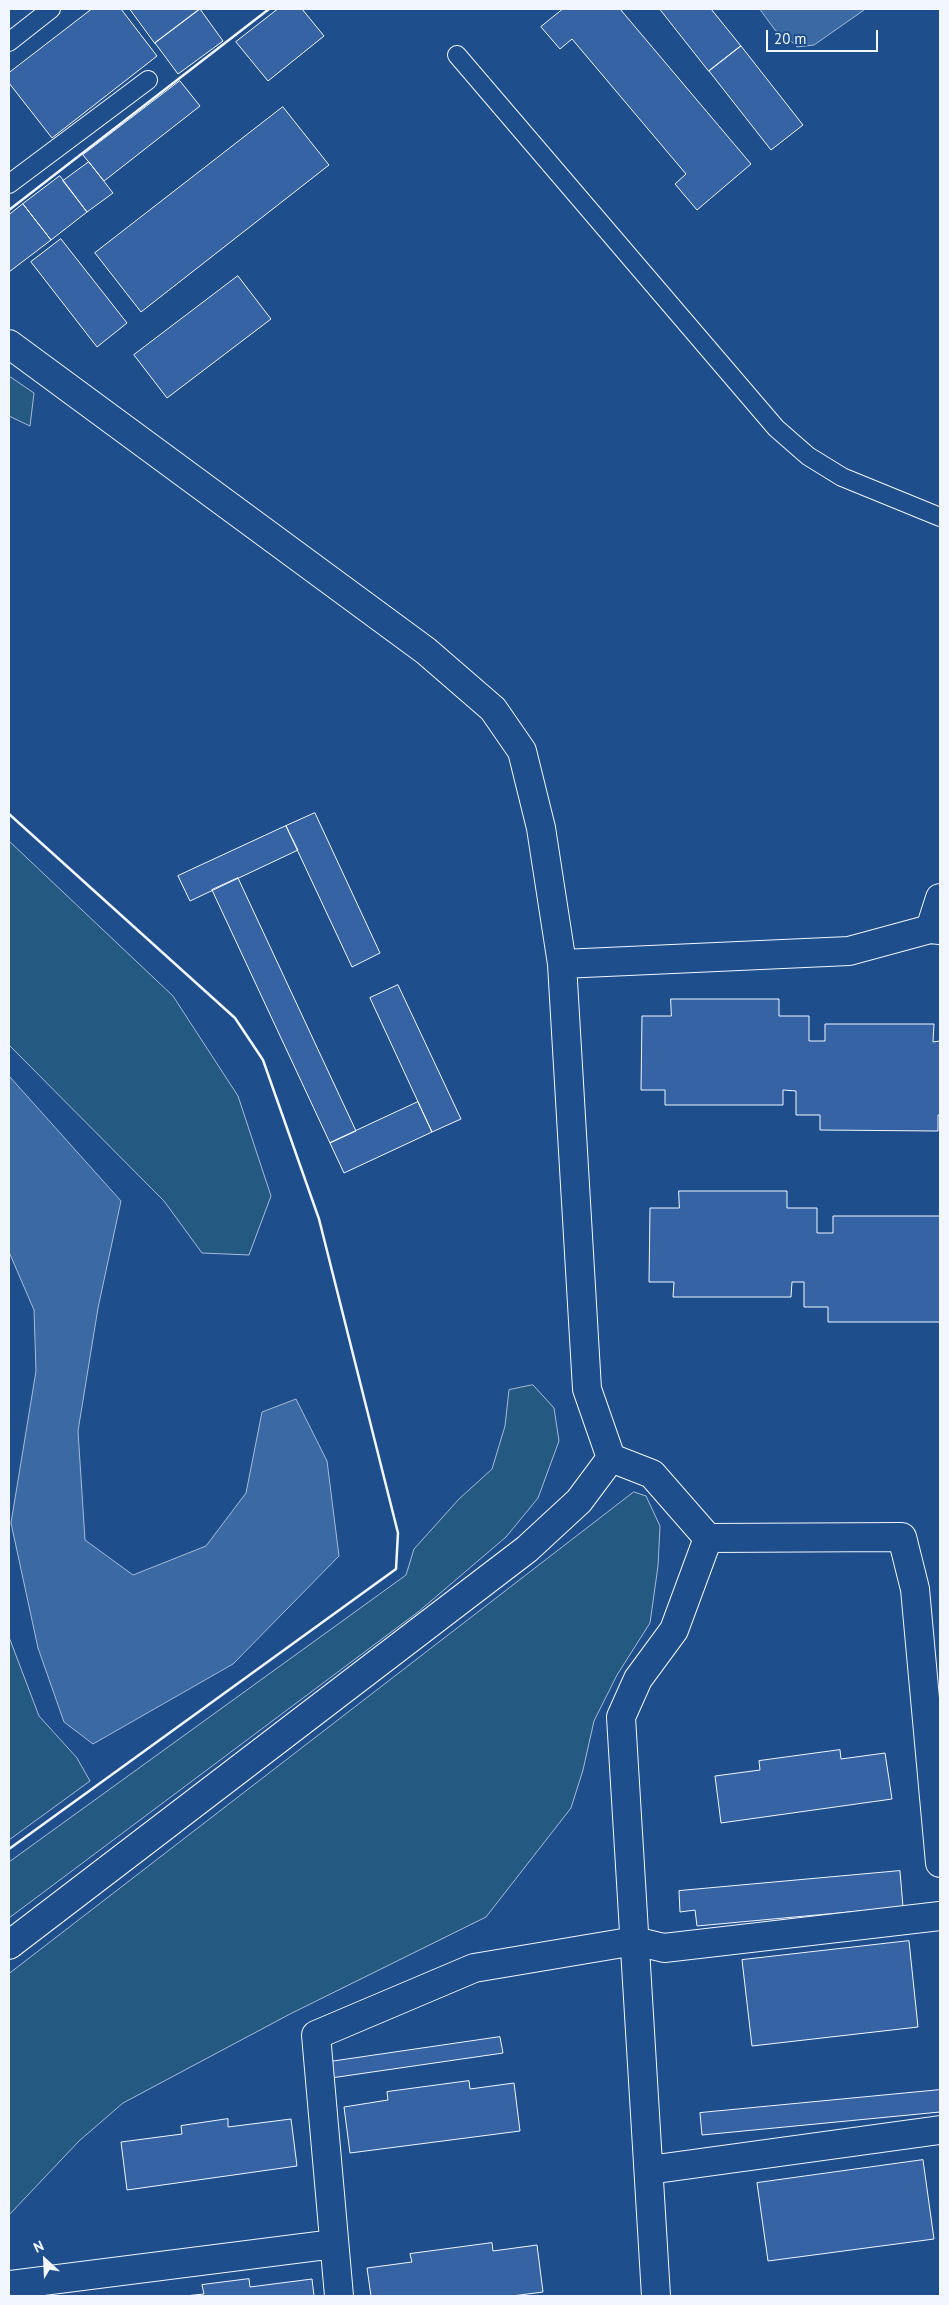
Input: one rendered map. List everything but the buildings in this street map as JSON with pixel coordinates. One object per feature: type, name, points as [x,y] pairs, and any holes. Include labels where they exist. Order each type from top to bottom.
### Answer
[{"type":"street","points":[[9,344],[426,651],[493,709],[522,751],[540,828],[562,964],[587,1389],[611,1458],[652,1474],[708,1538],[902,1537],[915,1589],[940,1864]]},
{"type":"street","points":[[562,964],[849,951],[935,929],[940,898]]},
{"type":"street","points":[[9,1945],[527,1549],[580,1501],[611,1458]]},
{"type":"street","points":[[656,2296],[622,1717],[638,1679],[674,1630],[708,1538]]},
{"type":"street","points":[[339,2296],[316,2035],[474,1968],[635,1940],[664,1948],[940,1916]]},
{"type":"street","points":[[649,2170],[940,2130]]},
{"type":"street","points":[[11,2285],[334,2244]]},
{"type":"lane","points":[[9,42],[51,9]]},
{"type":"lane","points":[[457,55],[776,428],[808,456],[842,477],[940,517]]},
{"type":"lane","points":[[9,184],[148,80]]},
{"type":"shaded area","points":[[760,9],[864,10],[814,45],[797,47],[785,35],[776,31]]},
{"type":"shaded area","points":[[9,376],[34,393],[30,426],[9,416]]},
{"type":"shaded area","points":[[9,841],[173,996],[238,1096],[271,1196],[249,1255],[202,1253],[164,1201],[9,1045]]},
{"type":"shaded area","points":[[9,1076],[121,1201],[98,1308],[78,1431],[85,1540],[133,1575],[206,1546],[246,1493],[262,1412],[296,1399],[327,1461],[339,1556],[233,1664],[93,1744],[64,1722],[38,1648],[11,1523],[36,1371],[34,1310],[9,1252]]},
{"type":"shaded area","points":[[533,1385],[554,1408],[559,1441],[538,1498],[506,1537],[418,1612],[9,1918],[9,1862],[406,1575],[414,1549],[459,1499],[492,1469],[505,1426],[509,1390]]},
{"type":"shaded area","points":[[634,1492],[646,1496],[660,1526],[658,1566],[650,1623],[617,1675],[594,1721],[583,1770],[571,1808],[486,1917],[290,2014],[123,2103],[79,2141],[9,2215],[9,1974]]},
{"type":"shaded area","points":[[9,1637],[39,1716],[77,1758],[90,1781],[9,1840]]},
{"type":"wall","points":[[9,210],[269,9]]},
{"type":"wall","points":[[9,814],[235,1018],[263,1060],[319,1219],[398,1533],[396,1569],[9,1849]]}]
